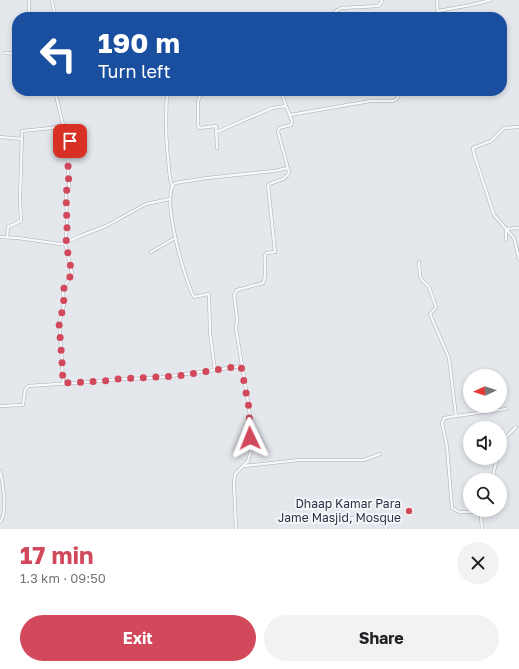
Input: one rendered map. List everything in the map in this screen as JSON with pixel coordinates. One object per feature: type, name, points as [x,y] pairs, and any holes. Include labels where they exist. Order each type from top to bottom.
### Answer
[{"type":"street","points":[[28,12],[29,0]]},
{"type":"street","points":[[52,0],[54,12]]},
{"type":"street","points":[[335,12],[341,8],[379,6],[382,0]]},
{"type":"street","points":[[437,0],[438,11],[491,0]]},
{"type":"street","points":[[5,53],[12,54]]},
{"type":"street","points":[[56,96],[63,125]]},
{"type":"street","points":[[167,96],[165,118],[166,149],[169,176],[172,187],[170,199],[175,238],[193,295],[196,297],[209,295],[210,333],[215,370]]},
{"type":"street","points":[[200,96],[198,101],[198,128],[216,126],[217,148]]},
{"type":"street","points":[[236,529],[235,474],[248,461],[250,450],[250,427],[249,408],[236,329],[237,318],[234,295],[237,290],[260,285],[265,280],[264,258],[266,253],[275,252],[268,185],[286,178],[289,172],[278,132],[279,128],[291,125],[292,121],[283,96]]},
{"type":"street","points":[[290,115],[370,101],[393,101],[397,99],[398,96]]},
{"type":"street","points":[[217,132],[272,108],[286,106]]},
{"type":"street","points":[[7,237],[8,227],[21,221],[20,200],[22,131],[45,129],[63,125],[68,126],[70,141],[68,167],[69,188],[66,191],[66,244],[72,273],[63,290],[64,305],[59,323],[63,383]]},
{"type":"street","points":[[519,127],[504,128],[491,141],[473,148],[494,214],[514,238],[519,259]]},
{"type":"street","points":[[0,137],[22,139]]},
{"type":"street","points":[[172,187],[175,183],[288,168]]},
{"type":"street","points":[[0,237],[51,244],[66,244],[78,236],[106,226],[146,204],[170,199]]},
{"type":"street","points":[[506,229],[519,228]]},
{"type":"street","points":[[506,229],[506,240]]},
{"type":"street","points":[[151,252],[175,238]]},
{"type":"street","points":[[418,262],[420,276],[429,287],[436,307],[430,314],[432,321],[449,358],[456,416]]},
{"type":"street","points":[[0,406],[23,405],[24,390],[28,386],[178,376],[241,366]]},
{"type":"street","points":[[463,512],[459,512],[452,508],[447,447],[442,423],[444,418],[477,413]]},
{"type":"street","points":[[507,436],[516,427]]},
{"type":"street","points":[[244,466],[299,460],[364,460],[380,454]]},
{"type":"street","points":[[0,471],[4,502],[3,519],[0,522]]},
{"type":"street","points":[[340,510],[340,518],[377,519],[381,520],[386,525],[386,529]]},
{"type":"street","points":[[481,517],[482,529]]},
{"type":"place","name":"Dhaap Kamar Para Jame Masjid, Mosque","points":[[409,511]]},
{"type":"route","points":[[70,141],[68,167],[70,174],[69,188],[66,191],[66,244],[72,273],[63,290],[64,305],[59,323],[63,383],[178,376],[241,366],[249,408],[250,438]]}]
